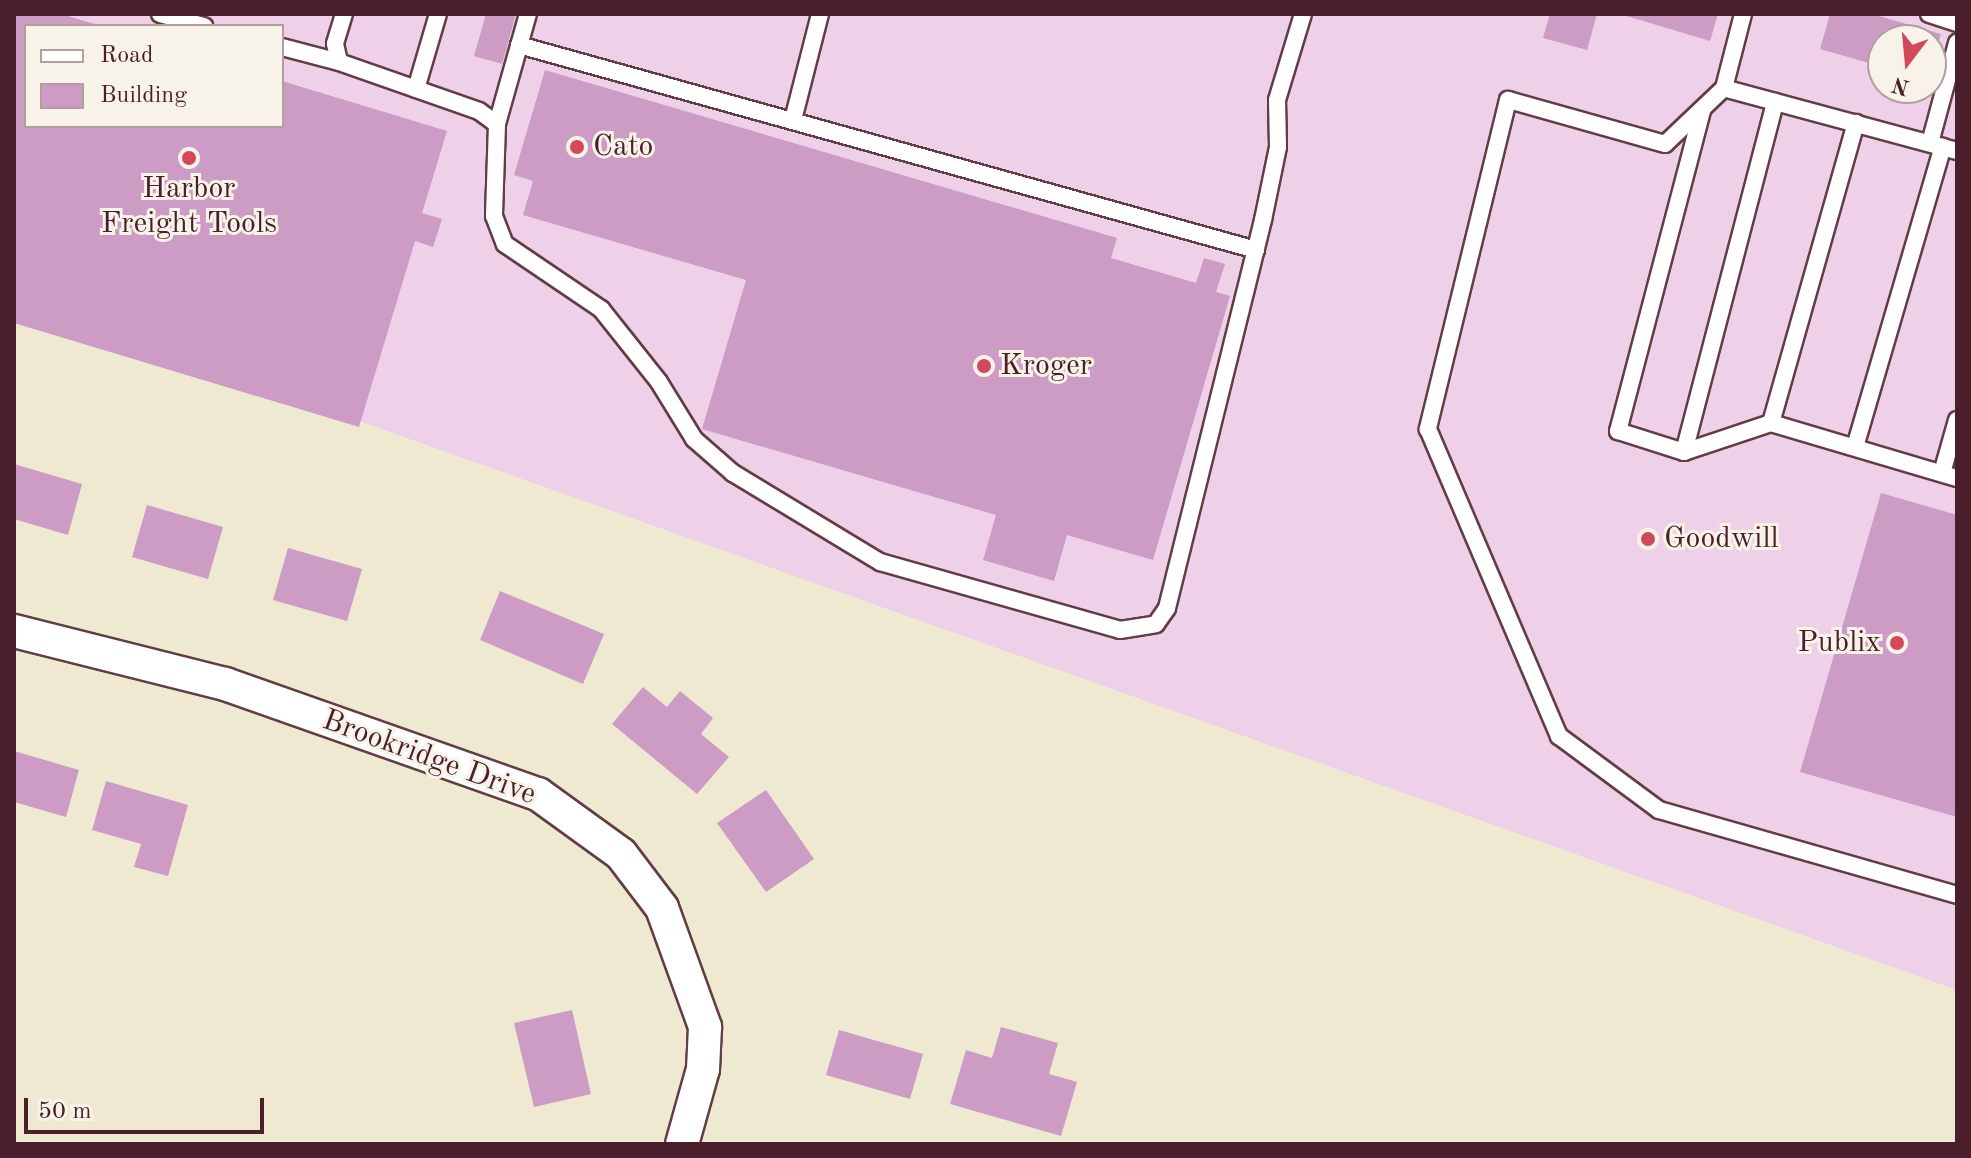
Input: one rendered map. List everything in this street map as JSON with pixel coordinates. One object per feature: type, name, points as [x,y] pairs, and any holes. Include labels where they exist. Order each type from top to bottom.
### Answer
[{"type":"street","name":"Brookridge Drive","points":[[14,631],[225,684],[538,794],[621,854],[662,908],[705,1027],[703,1069],[682,1144]]},
{"type":"lane","points":[[160,14],[197,24]]},
{"type":"lane","points":[[339,62],[335,44],[344,14]]},
{"type":"lane","points":[[416,89],[438,14]]},
{"type":"lane","points":[[528,14],[497,124],[494,216],[505,244],[601,309],[659,382],[694,439],[733,473],[880,562],[1120,630],[1156,624],[1167,608],[1256,250],[1278,147],[1277,100],[1303,14]]},
{"type":"lane","points":[[793,120],[820,14]]},
{"type":"lane","points":[[1743,14],[1724,88],[1665,144],[1508,100],[1428,429],[1559,736],[1659,810],[1957,895]]},
{"type":"lane","points":[[1929,14],[1957,23]]},
{"type":"lane","points":[[1855,447],[1943,147],[1957,43]]},
{"type":"lane","points":[[519,45],[1256,250]]},
{"type":"lane","points":[[284,48],[339,62],[479,111],[497,124]]},
{"type":"lane","points":[[1724,88],[1943,147]]},
{"type":"lane","points":[[1684,452],[1775,102]]},
{"type":"lane","points":[[1702,111],[1618,431],[1684,452],[1771,423],[1949,476],[1957,420]]},
{"type":"lane","points":[[1771,423],[1856,123]]},
{"type":"shaded area","points":[[14,14],[1957,14],[1957,990],[14,298]]},
{"type":"building","points":[[14,14],[61,14],[95,24],[24,24],[24,128],[284,128],[284,82],[447,131],[422,213],[442,219],[433,247],[415,241],[359,427],[14,323]]},
{"type":"building","points":[[486,14],[516,14],[502,64],[474,56]]},
{"type":"building","points":[[1550,14],[1597,14],[1587,50],[1543,38]]},
{"type":"building","points":[[1620,14],[1718,14],[1710,41]]},
{"type":"building","points":[[1830,14],[1872,14],[1906,24],[1867,24],[1867,62],[1820,49]]},
{"type":"building","points":[[545,70],[1117,238],[1111,258],[1196,283],[1204,258],[1225,264],[1216,292],[1230,296],[1153,560],[1067,535],[1054,581],[983,560],[996,515],[702,429],[746,280],[523,215],[533,181],[514,175]]},
{"type":"building","points":[[14,464],[82,484],[68,535],[14,519]]},
{"type":"building","name":"Publix","points":[[1881,493],[1957,515],[1957,817],[1800,772]]},
{"type":"building","points":[[147,505],[223,527],[208,579],[132,557]]},
{"type":"building","points":[[288,548],[362,569],[347,621],[273,600]]},
{"type":"building","points":[[500,591],[604,634],[583,684],[480,640]]},
{"type":"building","points":[[643,687],[667,707],[680,691],[713,718],[701,734],[729,757],[697,794],[612,724]]},
{"type":"building","points":[[14,751],[79,770],[66,817],[14,802]]},
{"type":"building","points":[[106,781],[188,805],[168,876],[134,867],[141,844],[92,830]]},
{"type":"building","points":[[766,790],[814,859],[766,892],[717,823]]},
{"type":"building","points":[[572,1010],[591,1094],[534,1107],[514,1023]]},
{"type":"building","points":[[1001,1027],[1058,1043],[1049,1074],[1077,1082],[1061,1136],[950,1104],[966,1050],[992,1058]]},
{"type":"building","points":[[839,1030],[923,1054],[910,1099],[826,1075]]},
{"type":"place","name":"Cato","points":[[577,147]]},
{"type":"place","name":"Harbor Freight Tools","points":[[189,158]]},
{"type":"place","name":"Kroger","points":[[984,366]]},
{"type":"place","name":"Goodwill","points":[[1648,539]]},
{"type":"place","name":"Publix","points":[[1897,643]]}]
